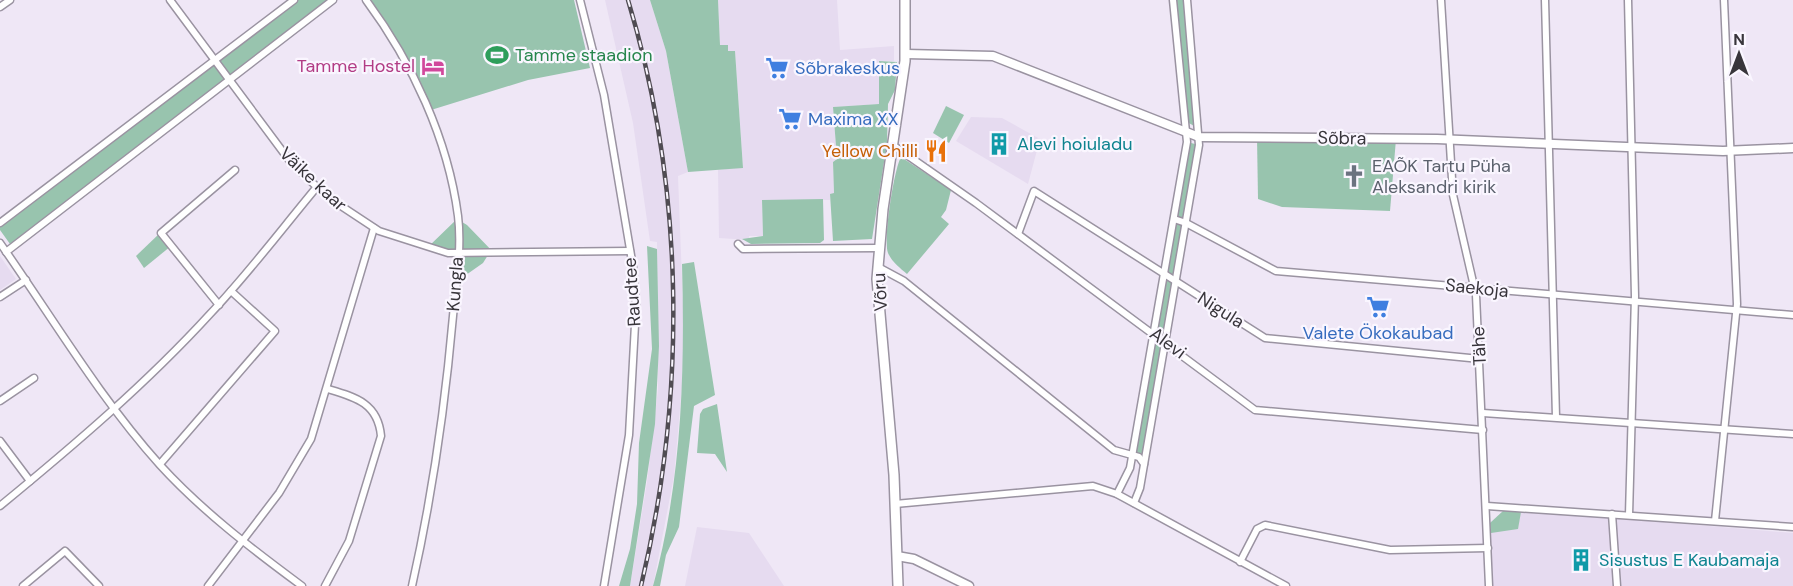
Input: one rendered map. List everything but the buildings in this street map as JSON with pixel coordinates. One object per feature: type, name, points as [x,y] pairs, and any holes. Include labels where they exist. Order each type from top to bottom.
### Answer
[{"type":"main road","name":"Võru","points":[[898,586],[895,504],[878,267],[906,54],[906,0]]},
{"type":"street","points":[[0,8],[10,0]]},
{"type":"street","name":"Väike kaar","points":[[170,0],[273,141],[316,188],[374,228],[448,253],[458,254],[630,251]]},
{"type":"street","points":[[0,223],[294,0]]},
{"type":"street","points":[[6,252],[333,0]]},
{"type":"street","name":"Kungla","points":[[366,0],[399,50],[415,80],[442,148],[458,218],[458,254],[446,397],[412,586]]},
{"type":"street","name":"Raudtee","points":[[580,0],[600,75],[630,251],[636,306],[632,410],[621,494],[604,586]]},
{"type":"street","points":[[1117,494],[1130,468],[1187,142],[1173,0]]},
{"type":"street","points":[[1134,503],[1144,464],[1166,341],[1199,137],[1187,0]]},
{"type":"street","name":"Tähe","points":[[1441,0],[1453,195],[1474,288],[1480,358],[1489,586]]},
{"type":"street","points":[[1545,0],[1556,417]]},
{"type":"street","points":[[1628,0],[1634,302],[1629,515]]},
{"type":"street","points":[[1715,521],[1736,310],[1724,0]]},
{"type":"street","name":"Sõbra","points":[[906,54],[993,56],[1199,137],[1450,139],[1730,150],[1793,148]]},
{"type":"street","name":"Alevi","points":[[894,146],[1166,341],[1256,410],[1483,430]]},
{"type":"street","points":[[219,305],[161,233],[235,170]]},
{"type":"street","points":[[0,506],[114,409],[219,305],[316,188]]},
{"type":"street","name":"Nigula","points":[[1018,234],[1034,191],[1265,338],[1480,358]]},
{"type":"street","name":"Saekoja","points":[[1173,219],[1186,223],[1276,271],[1793,315]]},
{"type":"street","points":[[208,586],[243,542],[304,454],[328,389],[374,228]]},
{"type":"street","points":[[0,243],[114,409],[160,464],[243,542],[301,586]]},
{"type":"street","points":[[738,244],[743,249],[879,248]]},
{"type":"street","points":[[878,267],[904,281],[1114,450],[1132,454],[1144,464]]},
{"type":"street","points":[[0,297],[26,280]]},
{"type":"street","points":[[160,464],[275,332],[231,291]]},
{"type":"street","points":[[0,401],[34,378]]},
{"type":"street","points":[[325,586],[349,541],[381,436],[380,424],[375,412],[361,399],[328,389]]},
{"type":"street","points":[[1483,413],[1632,421],[1793,434]]},
{"type":"street","points":[[0,441],[30,481]]},
{"type":"street","points":[[895,504],[1093,486],[1117,494],[1286,586]]},
{"type":"street","points":[[1487,506],[1793,527]]},
{"type":"street","points":[[1612,514],[1617,586]]},
{"type":"street","points":[[1240,562],[1257,529],[1264,525],[1390,550],[1488,548]]},
{"type":"street","points":[[23,586],[65,551],[99,586]]},
{"type":"street","points":[[897,556],[914,559],[969,586]]},
{"type":"shaded area","points":[[605,0],[650,0],[666,51],[688,172],[678,176],[684,331],[682,386],[674,476],[653,586],[630,586],[647,482],[658,389],[657,242],[650,241],[633,123]]},
{"type":"shaded area","points":[[718,0],[837,0],[840,50],[894,46],[894,61],[879,61],[879,104],[833,107],[837,159],[833,162],[834,194],[830,194],[830,200],[762,200],[763,236],[749,236],[749,240],[719,238],[718,170],[743,167],[735,51],[728,52],[720,45]]},
{"type":"shaded area","points":[[971,117],[1002,118],[1040,139],[1028,184],[956,141]]},
{"type":"shaded area","points":[[0,256],[16,279],[0,290]]},
{"type":"shaded area","points":[[1503,511],[1608,518],[1614,586],[1493,586],[1490,523]]},
{"type":"shaded area","points":[[1615,518],[1793,533],[1793,586],[1621,586]]},
{"type":"shaded area","points":[[697,527],[749,533],[784,586],[685,586]]},
{"type":"green space","points":[[296,0],[331,0],[10,244],[0,230],[0,225]]},
{"type":"green space","name":"Tamme staadion","points":[[371,0],[574,0],[590,68],[528,80],[431,110],[409,61]]},
{"type":"green space","points":[[650,0],[718,0],[720,45],[728,45],[728,51],[735,51],[743,168],[688,172],[666,51]]},
{"type":"green space","points":[[1173,0],[1187,0],[1198,128],[1185,121]]},
{"type":"green space","points":[[879,61],[897,62],[895,90],[888,104],[887,143],[872,239],[833,241],[830,194],[834,193],[833,162],[837,159],[833,107],[879,104]]},
{"type":"green space","points":[[946,106],[964,115],[949,143],[933,133]]},
{"type":"green space","points":[[1257,137],[1396,139],[1390,211],[1282,207],[1258,199]]},
{"type":"green space","points":[[1187,142],[1199,145],[1145,458],[1133,449]]},
{"type":"green space","points":[[901,157],[951,190],[946,210],[941,217],[949,224],[907,274],[896,265],[888,253],[887,246],[890,205],[895,175]]},
{"type":"green space","points":[[823,199],[824,240],[820,243],[751,244],[742,239],[763,236],[762,200]]},
{"type":"green space","points":[[457,219],[467,225],[496,255],[488,255],[483,263],[456,282],[458,254],[427,248]]},
{"type":"green space","points":[[160,233],[171,246],[144,268],[136,256]]},
{"type":"green space","points":[[647,246],[657,249],[659,346],[655,424],[630,586],[619,586],[630,549],[637,504],[639,443],[652,349]]},
{"type":"green space","points":[[694,262],[715,395],[694,406],[679,527],[666,555],[660,586],[653,586],[663,547],[676,467],[682,385],[682,264]]},
{"type":"green space","points":[[717,404],[727,472],[715,454],[697,453],[700,414],[703,409]]},
{"type":"green space","points":[[1503,511],[1521,512],[1518,529],[1491,533],[1490,523]]},
{"type":"railway","points":[[628,0],[647,72],[661,144],[669,218],[673,292],[672,366],[666,440],[656,513],[641,586]]},
{"type":"place","name":"Tamme staadion","points":[[497,55]]},
{"type":"place","name":"Tamme Hostel","points":[[433,66]]},
{"type":"place","name":"Sõbrakeskus","points":[[777,68]]},
{"type":"place","name":"Maxima XX","points":[[790,119]]},
{"type":"place","name":"Alevi hoiuladu","points":[[999,144]]},
{"type":"place","name":"Yellow Chilli","points":[[936,151]]},
{"type":"place","name":"EAÕK Tartu Püha Aleksandri kirik","points":[[1354,176]]},
{"type":"place","name":"Valete Ökokaubad","points":[[1378,307]]},
{"type":"place","name":"Sisustus E Kaubamaja","points":[[1581,560]]}]
